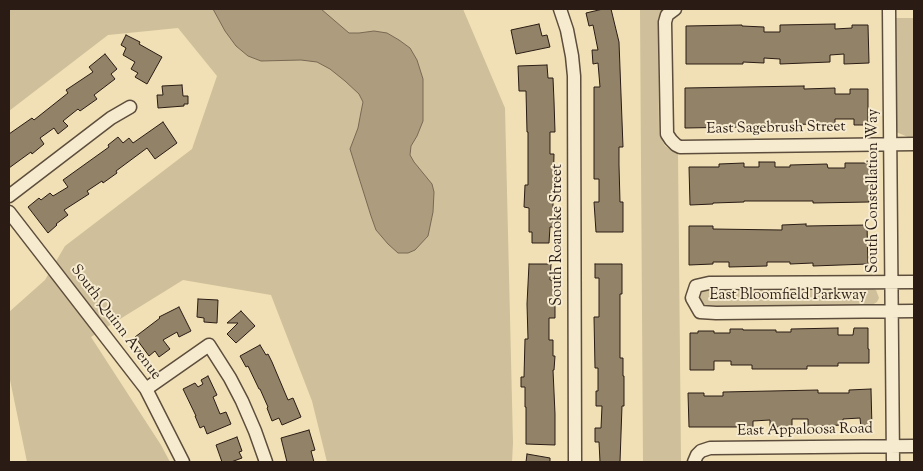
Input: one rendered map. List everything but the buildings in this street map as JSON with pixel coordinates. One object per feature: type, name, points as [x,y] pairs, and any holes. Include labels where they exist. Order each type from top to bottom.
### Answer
[{"type":"street","name":"South Roanoke Street","points":[[560,9],[567,30],[574,76],[575,462]]},
{"type":"street","name":"South Constellation Way","points":[[889,9],[893,462]]},
{"type":"street","name":"East Sagebrush Street","points":[[671,12],[665,22],[667,134],[676,145],[680,147],[914,144]]},
{"type":"street","points":[[9,196],[110,118],[130,107]]},
{"type":"street","name":"South Quinn Avenue","points":[[9,212],[146,388],[183,462]]},
{"type":"street","name":"East Bloomfield Parkway","points":[[914,282],[709,283],[696,286],[692,298],[700,312],[716,313],[914,311]]},
{"type":"street","points":[[146,388],[208,346],[230,378],[242,401],[266,462]]},
{"type":"street","name":"East Appaloosa Road","points":[[696,459],[705,449],[710,448],[914,446]]},
{"type":"shaded area","points":[[9,9],[463,9],[505,108],[512,462],[327,462],[312,401],[271,295],[183,280],[91,337],[170,462],[27,462],[9,375],[9,312],[45,280],[65,246],[192,149],[217,76],[178,28],[108,35],[9,111]]},
{"type":"shaded area","points":[[213,9],[321,9],[349,33],[374,31],[387,33],[410,48],[417,60],[423,79],[423,121],[411,146],[410,155],[432,184],[434,192],[433,212],[428,236],[415,250],[408,253],[398,253],[376,230],[350,149],[358,128],[363,102],[359,94],[330,69],[317,62],[301,60],[261,61],[248,56],[236,46]]},
{"type":"shaded area","points":[[640,9],[664,9],[658,19],[659,134],[665,146],[678,154],[681,462],[643,462]]},
{"type":"shaded area","points":[[896,18],[914,18],[914,137],[908,137],[896,132]]},
{"type":"shaded area","points":[[707,288],[870,288],[876,290],[879,298],[872,305],[709,307],[704,306],[700,302],[699,297],[701,292]]}]
